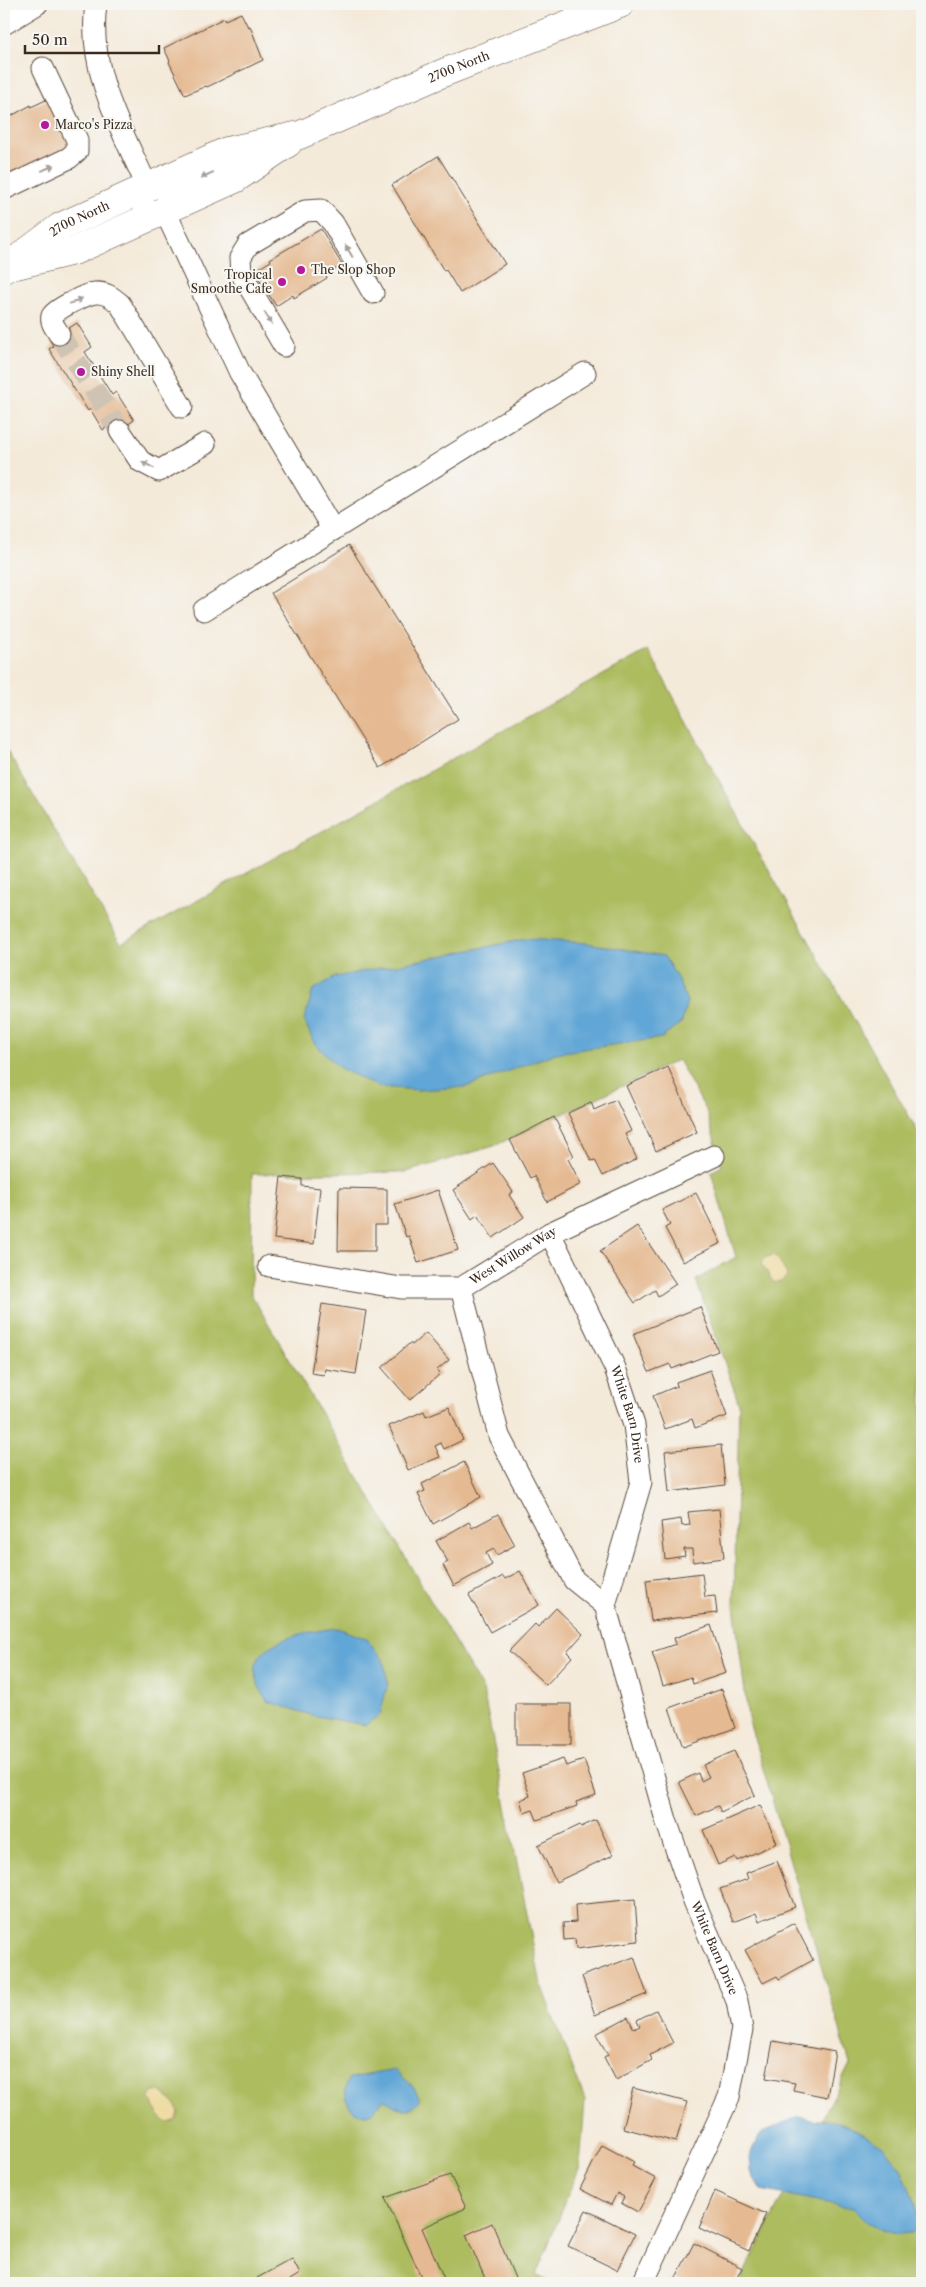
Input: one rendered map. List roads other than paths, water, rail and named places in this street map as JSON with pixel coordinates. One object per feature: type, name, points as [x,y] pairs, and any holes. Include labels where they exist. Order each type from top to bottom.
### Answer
[{"type":"main road","name":"2700 North","points":[[5,268],[74,252],[235,180],[300,135],[443,73],[620,4]]},
{"type":"main road","name":"2700 North","points":[[5,268],[60,226],[147,186],[227,150],[300,135]]},
{"type":"street","points":[[4,24],[38,4]]},
{"type":"street","points":[[96,4],[94,18],[95,52],[103,85],[147,186]]},
{"type":"street","points":[[4,189],[69,158],[76,151],[77,140],[43,68]]},
{"type":"street","points":[[284,346],[241,273],[240,258],[248,245],[305,211],[321,210],[333,223],[373,293]]},
{"type":"street","points":[[165,211],[240,373],[333,530]]},
{"type":"street","points":[[60,334],[52,322],[52,315],[58,309],[95,293],[110,295],[120,304],[182,407]]},
{"type":"street","points":[[204,610],[585,373]]},
{"type":"street","points":[[120,431],[140,461],[159,471],[205,444]]},
{"type":"street","name":"West Willow Way","points":[[269,1266],[401,1288],[461,1288],[550,1233],[714,1156]]},
{"type":"street","name":"White Barn Drive","points":[[550,1233],[615,1368],[634,1425],[641,1482],[605,1605],[666,1820],[694,1901],[738,2001],[742,2028],[729,2097],[643,2283]]},
{"type":"street","points":[[461,1288],[499,1436],[574,1580],[605,1605]]},
{"type":"water","points":[[526,939],[587,943],[664,956],[676,976],[687,1001],[682,1022],[662,1038],[556,1053],[466,1087],[419,1090],[379,1087],[340,1068],[314,1043],[304,1020],[313,990],[335,977]]},
{"type":"water","points":[[337,1628],[366,1638],[383,1659],[388,1683],[380,1715],[365,1725],[311,1715],[267,1701],[258,1684],[256,1669],[260,1657],[268,1648],[295,1636]]},
{"type":"water","points":[[395,2070],[414,2087],[420,2099],[413,2108],[399,2108],[385,2100],[372,2112],[366,2114],[359,2113],[350,2106],[347,2101],[346,2090],[350,2078]]},
{"type":"water","points":[[798,2117],[847,2124],[883,2146],[900,2167],[912,2195],[919,2222],[912,2233],[896,2234],[884,2231],[867,2222],[853,2208],[761,2190],[750,2171],[749,2157],[761,2133]]},
{"type":"tunnel","points":[[59,334],[120,431]]},
{"type":"place","name":"Marco's Pizza","points":[[45,125]]},
{"type":"place","name":"The Slop Shop","points":[[301,270]]},
{"type":"place","name":"Tropical Smoothe Cafe","points":[[282,282]]},
{"type":"place","name":"Shiny Shell","points":[[81,372]]}]
